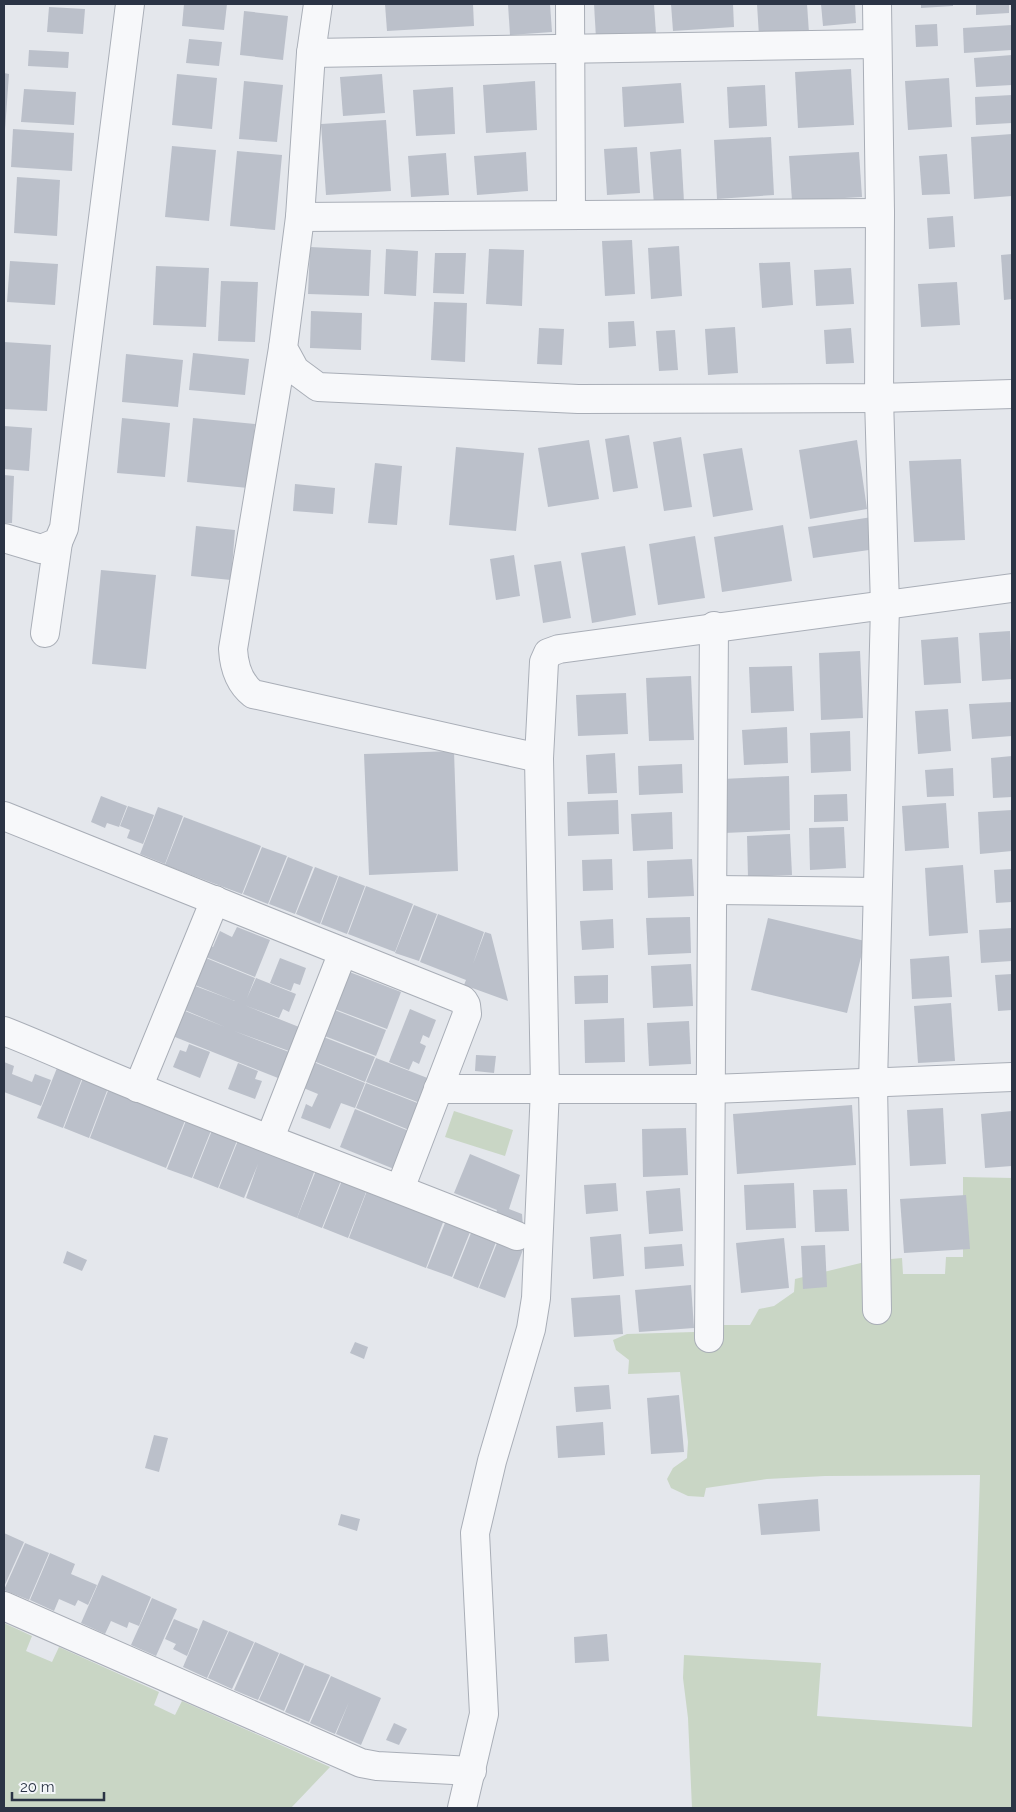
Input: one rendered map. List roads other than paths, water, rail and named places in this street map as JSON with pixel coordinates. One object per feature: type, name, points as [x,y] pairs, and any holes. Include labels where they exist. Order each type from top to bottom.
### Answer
[{"type":"street","points":[[45,633],[58,542],[64,528],[130,4]]},
{"type":"street","points":[[318,4],[311,53],[300,217],[283,348],[233,649],[233,661],[243,686],[253,694],[539,758]]},
{"type":"street","points":[[570,4],[570,214]]},
{"type":"street","points":[[877,4],[880,213],[879,398],[885,606],[873,1084],[877,1310]]},
{"type":"street","points":[[311,53],[878,44]]},
{"type":"street","points":[[300,217],[880,213]]},
{"type":"street","points":[[283,348],[295,370],[318,387],[578,400],[879,398],[1012,394]]},
{"type":"street","points":[[4,538],[41,549],[58,542]]},
{"type":"street","points":[[462,1808],[484,1714],[475,1533],[492,1461],[531,1329],[536,1298],[545,1088],[539,758],[542,674],[548,653],[559,649],[714,626],[885,606],[1012,588]]},
{"type":"street","points":[[709,1338],[714,626]]},
{"type":"street","points":[[4,816],[463,1000],[466,1004],[467,1014],[400,1189]]},
{"type":"street","points":[[713,890],[877,892]]},
{"type":"street","points":[[138,1088],[215,900]]},
{"type":"street","points":[[270,1138],[343,952]]},
{"type":"street","points":[[4,1031],[60,1053],[138,1088],[517,1236]]},
{"type":"street","points":[[438,1089],[711,1089],[1012,1077]]},
{"type":"street","points":[[4,1606],[361,1763],[377,1766],[472,1771]]}]
